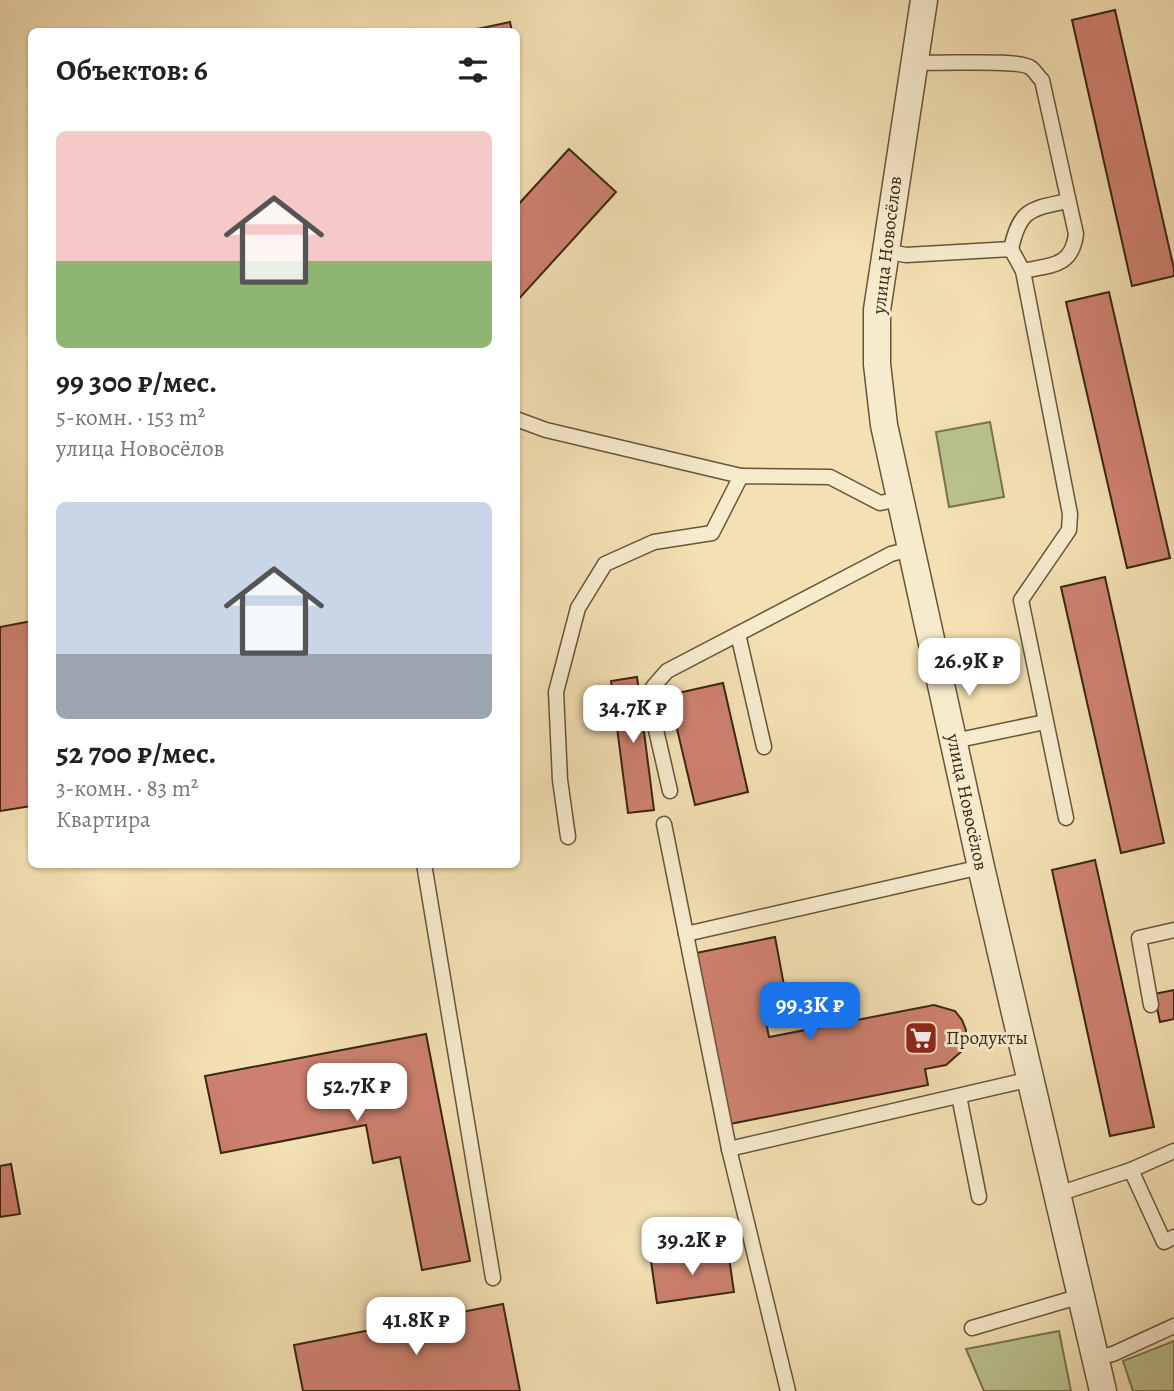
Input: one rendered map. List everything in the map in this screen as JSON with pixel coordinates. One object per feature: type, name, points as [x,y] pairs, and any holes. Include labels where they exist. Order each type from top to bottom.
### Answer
[{"type":"street","name":"улица Новосёлов","points":[[923,0],[877,310],[877,364],[884,425],[982,867],[1103,1391]]},
{"type":"lane","points":[[914,62],[935,65],[1012,63],[1029,66],[1042,80],[1076,234],[1074,250],[1063,262],[1023,271]]},
{"type":"lane","points":[[1066,818],[1021,600],[1069,530],[1070,514],[1023,271],[1011,249],[1020,218],[1031,209],[1068,201]]},
{"type":"lane","points":[[884,251],[906,255],[1011,249]]},
{"type":"lane","points":[[520,420],[546,430],[741,476],[830,478],[880,503],[899,499]]},
{"type":"lane","points":[[568,837],[560,780],[556,692],[578,608],[605,564],[654,542],[712,533],[741,476]]},
{"type":"lane","points":[[670,791],[651,708],[653,687],[667,671],[891,554],[910,549]]},
{"type":"lane","points":[[738,634],[764,747]]},
{"type":"lane","points":[[954,741],[1045,722]]},
{"type":"lane","points":[[664,824],[729,1149],[784,1390]]},
{"type":"lane","points":[[687,934],[982,867]]},
{"type":"lane","points":[[425,868],[493,1278]]},
{"type":"lane","points":[[1151,1005],[1139,938],[1174,930]]},
{"type":"lane","points":[[729,1149],[1031,1079]]},
{"type":"lane","points":[[959,1096],[979,1197]]},
{"type":"lane","points":[[1058,1194],[1131,1170],[1174,1151]]},
{"type":"lane","points":[[1131,1170],[1164,1242],[1174,1237]]},
{"type":"lane","points":[[972,1328],[1082,1296]]},
{"type":"lane","points":[[1095,1358],[1113,1353],[1174,1325]]},
{"type":"green space","points":[[990,422],[1004,497],[949,507],[936,432]]},
{"type":"green space","points":[[1059,1331],[1071,1391],[984,1391],[966,1349]]},
{"type":"green space","points":[[1174,1341],[1174,1391],[1133,1391],[1123,1361]]},
{"type":"building","points":[[1115,10],[1174,269],[1174,276],[1132,286],[1072,20]]},
{"type":"building","points":[[510,22],[511,28],[482,28]]},
{"type":"building","points":[[569,149],[616,192],[520,298],[520,203]]},
{"type":"building","points":[[1109,292],[1170,558],[1127,568],[1066,302]]},
{"type":"building","points":[[1105,577],[1164,843],[1121,853],[1061,587]]},
{"type":"building","points":[[28,622],[28,807],[0,811],[0,627]]},
{"type":"building","points":[[637,677],[654,810],[628,813],[611,681]]},
{"type":"building","points":[[723,683],[748,792],[695,805],[669,695]]},
{"type":"building","points":[[1095,860],[1154,1127],[1110,1136],[1052,870]]},
{"type":"building","points":[[775,937],[789,1012],[765,1017],[769,1037],[934,1005],[955,1011],[962,1020],[966,1030],[962,1051],[946,1065],[925,1069],[928,1085],[730,1124],[696,953]]},
{"type":"building","points":[[1174,990],[1174,1019],[1160,1022],[1154,994]]},
{"type":"building","points":[[426,1034],[470,1261],[422,1270],[400,1157],[373,1163],[366,1125],[221,1153],[205,1076]]},
{"type":"building","points":[[11,1164],[20,1214],[0,1217],[0,1166]]},
{"type":"building","points":[[728,1251],[734,1292],[657,1303],[651,1261]]},
{"type":"building","points":[[503,1304],[520,1391],[303,1391],[294,1345]]},
{"type":"place","name":"Продукты","points":[[921,1038]]}]
